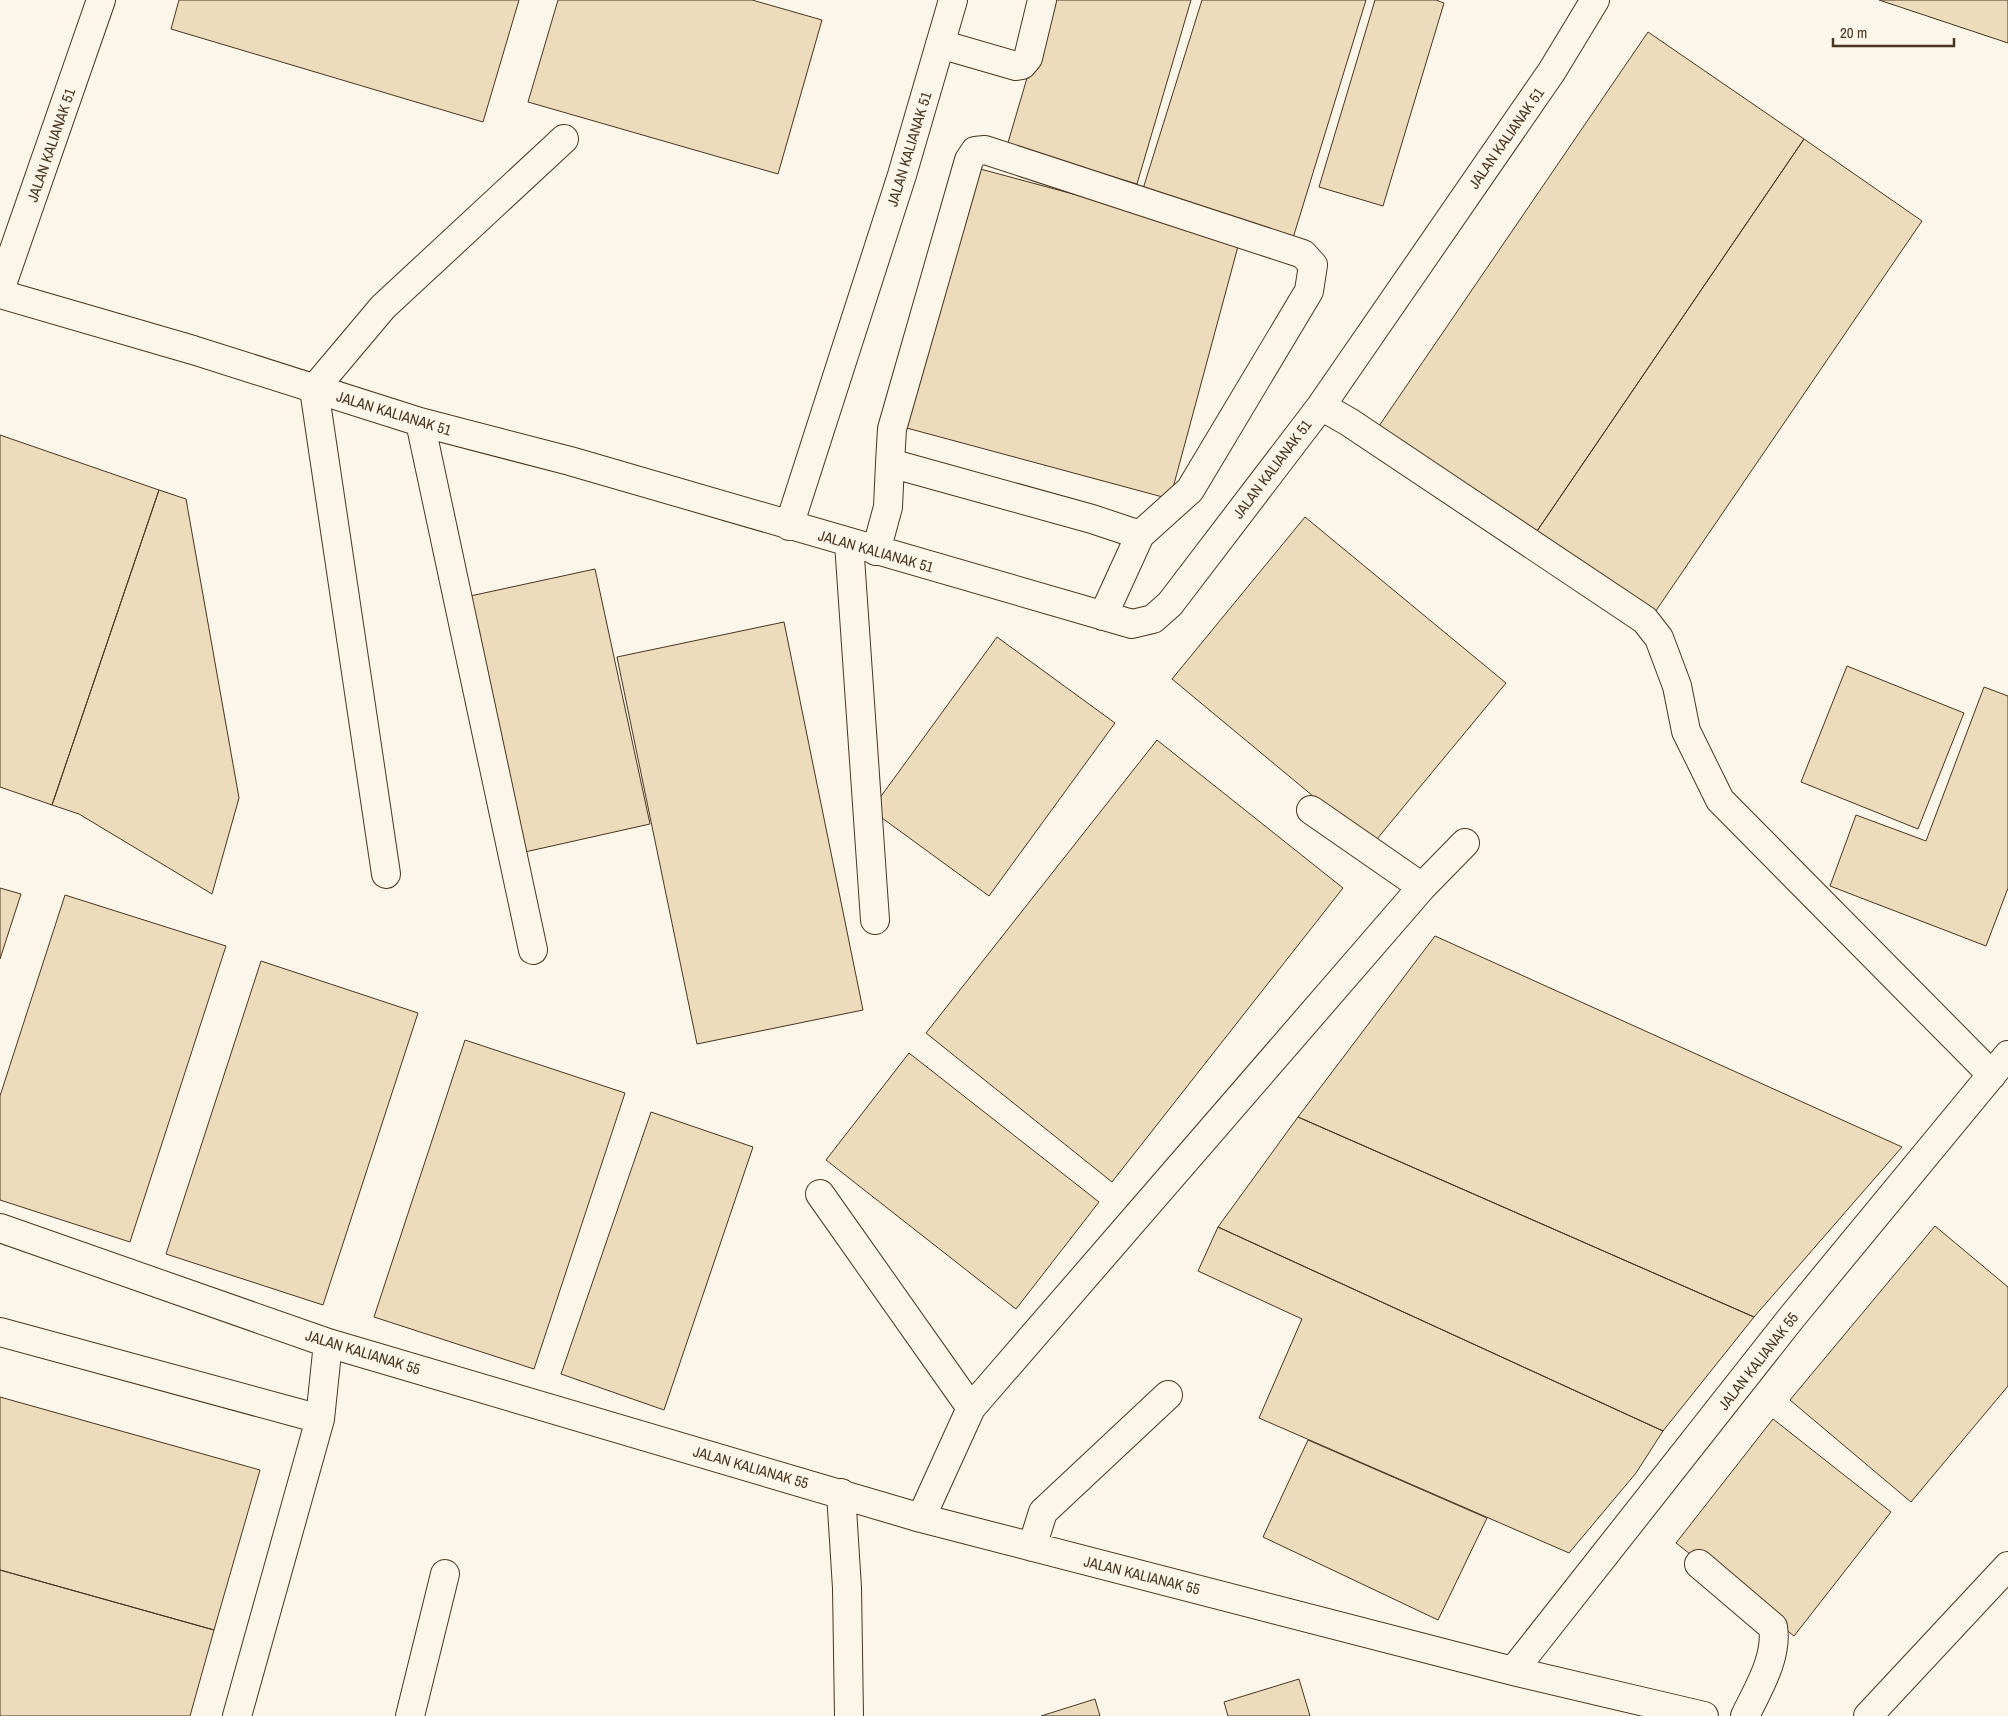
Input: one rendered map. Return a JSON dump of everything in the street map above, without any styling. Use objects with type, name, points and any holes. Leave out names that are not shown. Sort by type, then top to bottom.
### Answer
[{"type":"lane","name":"JALAN KALIANAK 51","points":[[0,290],[101,0]]},
{"type":"lane","name":"JALAN KALIANAK 51","points":[[790,526],[902,175],[952,0]]},
{"type":"lane","points":[[940,44],[1016,66],[1022,65],[1028,58],[1042,0]]},
{"type":"lane","name":"JALAN KALIANAK 51","points":[[0,294],[193,350],[420,422],[570,461],[1132,624],[1153,619],[1170,604],[1320,406],[1552,72],[1595,0]]},
{"type":"lane","points":[[386,874],[314,388],[383,308],[564,139]]},
{"type":"lane","points":[[876,551],[888,507],[892,430],[969,160],[975,151],[985,150],[1303,254],[1313,265],[1309,291],[1190,490],[1140,535],[1103,616]]},
{"type":"lane","points":[[1320,406],[1349,422],[1645,620],[1658,638],[1677,686],[1686,731],[1720,800],[2000,1065]]},
{"type":"lane","points":[[420,422],[533,950]]},
{"type":"lane","points":[[890,463],[1092,518],[1140,535]]},
{"type":"lane","points":[[848,543],[874,920]]},
{"type":"lane","points":[[1311,810],[1422,887]]},
{"type":"lane","points":[[920,1518],[971,1408],[1422,887],[1465,843]]},
{"type":"lane","name":"JALAN KALIANAK 55","points":[[1513,1671],[1792,1318],[2000,1065]]},
{"type":"lane","points":[[820,1194],[971,1408]]},
{"type":"lane","name":"JALAN KALIANAK 55","points":[[0,1228],[328,1343],[920,1518],[1513,1671],[1704,1716]]},
{"type":"lane","points":[[0,1332],[320,1419]]},
{"type":"lane","points":[[238,1716],[320,1419],[328,1343]]},
{"type":"lane","points":[[1032,1547],[1043,1512],[1168,1395]]},
{"type":"lane","points":[[840,1493],[847,1588],[849,1716]]},
{"type":"lane","points":[[1699,1564],[1772,1627],[1775,1642],[1772,1654],[1745,1716]]},
{"type":"lane","points":[[1868,1716],[2008,1566]]},
{"type":"lane","points":[[410,1716],[445,1574]]},
{"type":"building","points":[[179,0],[519,0],[483,122],[171,29]]},
{"type":"building","points":[[558,0],[752,0],[822,20],[778,174],[528,102]]},
{"type":"building","points":[[1050,0],[1191,0],[1137,184],[1007,146]]},
{"type":"building","points":[[1202,0],[1366,0],[1293,238],[1142,192]]},
{"type":"building","points":[[1375,0],[1436,0],[1444,3],[1383,206],[1319,187]]},
{"type":"building","points":[[1879,0],[2008,0],[2008,43]]},
{"type":"building","points":[[1648,32],[1804,139],[1535,534],[1379,426]]},
{"type":"building","points":[[1804,139],[1922,221],[1653,615],[1535,534]]},
{"type":"building","points":[[973,167],[1240,239],[1170,499],[903,427]]},
{"type":"building","points":[[0,435],[159,490],[52,805],[0,787]]},
{"type":"building","points":[[159,490],[186,499],[239,798],[212,894],[79,814],[52,805]]},
{"type":"building","points":[[1305,517],[1506,683],[1372,845],[1172,679]]},
{"type":"building","points":[[595,569],[650,824],[516,854],[461,598]]},
{"type":"building","points":[[784,622],[863,1010],[697,1044],[617,657]]},
{"type":"building","points":[[997,637],[1115,723],[989,896],[871,810]]},
{"type":"building","points":[[1847,666],[1964,713],[1918,829],[1801,782]]},
{"type":"building","points":[[1984,687],[2008,696],[2008,888],[1986,946],[1830,886],[1856,815],[1926,841]]},
{"type":"building","points":[[1157,740],[1343,888],[1112,1182],[926,1033]]},
{"type":"building","points":[[0,888],[21,894],[0,959]]},
{"type":"building","points":[[65,895],[226,946],[130,1242],[0,1200],[0,1096]]},
{"type":"building","points":[[1435,936],[1902,1147],[1754,1317],[1298,1117]]},
{"type":"building","points":[[261,961],[418,1013],[323,1305],[166,1254]]},
{"type":"building","points":[[465,1040],[625,1093],[534,1369],[374,1317]]},
{"type":"building","points":[[909,1053],[1099,1202],[1016,1309],[826,1160]]},
{"type":"building","points":[[651,1112],[753,1147],[664,1410],[561,1374]]},
{"type":"building","points":[[1298,1117],[1754,1317],[1663,1431],[1218,1227]]},
{"type":"building","points":[[1935,1226],[2008,1287],[2008,1386],[1911,1502],[1790,1400]]},
{"type":"building","points":[[1218,1227],[1663,1431],[1636,1473],[1569,1553],[1259,1418],[1302,1319],[1198,1271]]},
{"type":"building","points":[[0,1397],[260,1470],[214,1630],[0,1570]]},
{"type":"building","points":[[1773,1419],[1891,1512],[1794,1636],[1676,1543]]},
{"type":"building","points":[[1308,1440],[1487,1518],[1438,1620],[1263,1537]]},
{"type":"building","points":[[0,1570],[214,1630],[190,1716],[0,1716]]},
{"type":"building","points":[[1299,1679],[1310,1716],[1228,1716],[1224,1702]]},
{"type":"building","points":[[1095,1699],[1100,1716],[1041,1716]]}]
